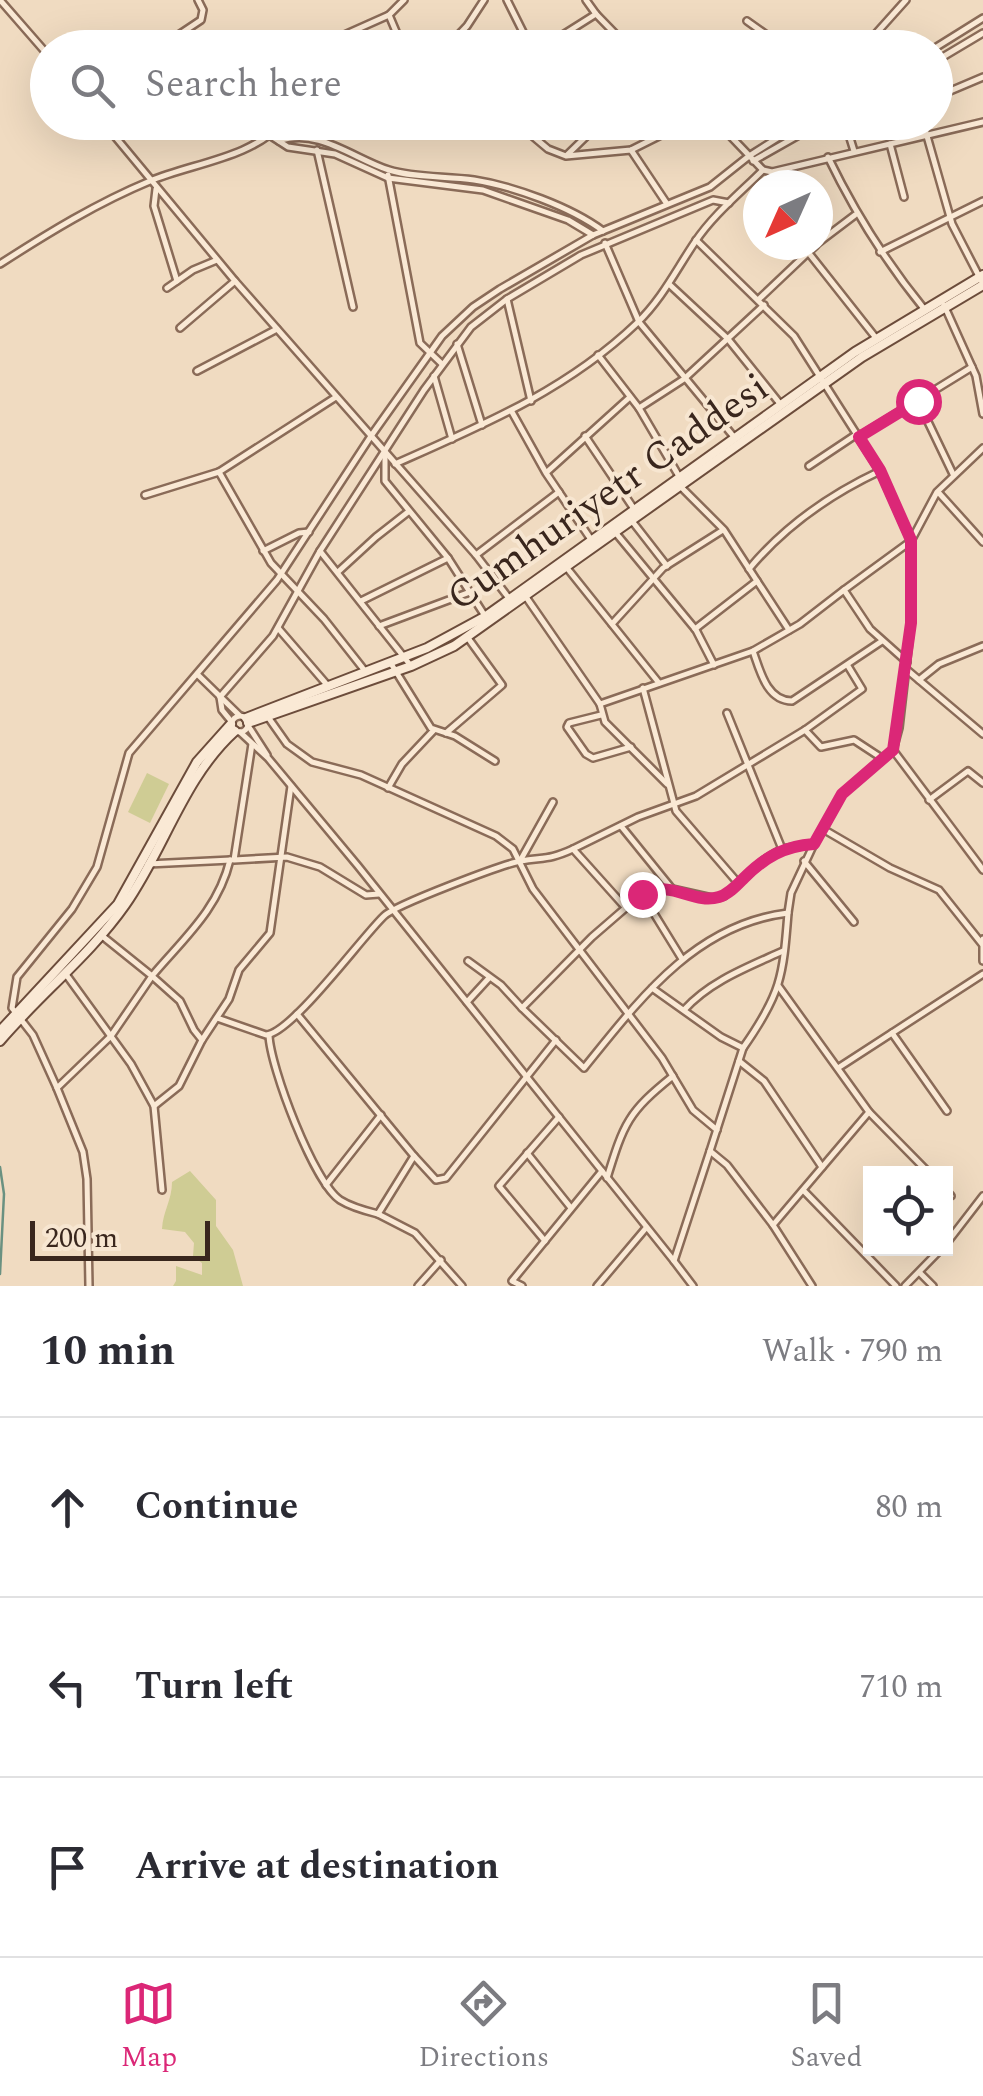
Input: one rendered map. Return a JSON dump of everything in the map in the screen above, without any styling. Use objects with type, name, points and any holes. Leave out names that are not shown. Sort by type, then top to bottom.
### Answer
[{"type":"main road","points":[[245,721],[396,671],[464,634],[566,566],[593,542],[615,532],[631,514],[824,380],[982,280]]},
{"type":"main road","name":"Cumhuriyetr Caddesi","points":[[680,482],[734,438],[824,380],[855,352],[928,315]]},
{"type":"main road","name":"Cumhuriyetr Caddesi","points":[[464,634],[508,598],[523,593],[631,514]]},
{"type":"main road","points":[[245,721],[268,717],[390,662],[408,662]]},
{"type":"main road","points":[[0,1031],[121,910],[199,770],[235,727]]},
{"type":"main road","points":[[0,1040],[27,1000],[62,969]]},
{"type":"street","points":[[0,0],[30,34]]},
{"type":"street","points":[[355,30],[388,15],[404,0]]},
{"type":"street","points":[[464,30],[484,0]]},
{"type":"street","points":[[507,0],[522,30]]},
{"type":"street","points":[[586,0],[612,30]]},
{"type":"street","points":[[879,30],[906,0]]},
{"type":"street","points":[[187,30],[202,20],[204,10],[200,1]]},
{"type":"street","points":[[571,30],[596,14]]},
{"type":"street","points":[[388,15],[395,30]]},
{"type":"street","points":[[953,37],[983,18]]},
{"type":"street","points":[[747,22],[759,30]]},
{"type":"street","points":[[953,50],[983,33]]},
{"type":"street","points":[[953,90],[983,77]]},
{"type":"street","points":[[953,130],[983,122]]},
{"type":"street","points":[[117,140],[476,555],[508,598]]},
{"type":"street","points":[[0,264],[87,210],[150,181],[265,140]]},
{"type":"street","points":[[295,140],[331,144],[388,170],[493,184],[567,210],[603,231]]},
{"type":"street","points":[[537,140],[566,156],[632,150],[651,140]]},
{"type":"street","points":[[566,156],[582,140]]},
{"type":"street","points":[[735,140],[762,170]]},
{"type":"street","points":[[89,1286],[85,1166],[58,1088],[12,1004],[14,988],[32,956],[72,909],[97,867],[129,753],[281,574],[428,353],[453,325],[485,299],[593,235],[717,184],[778,140]]},
{"type":"street","points":[[751,159],[787,140]]},
{"type":"street","points":[[850,140],[854,152]]},
{"type":"street","points":[[779,170],[909,140]]},
{"type":"street","points":[[929,140],[949,218],[982,280]]},
{"type":"street","points":[[279,141],[288,147],[344,157],[388,178],[483,190],[568,220],[593,235]]},
{"type":"street","points":[[890,144],[904,196]]},
{"type":"street","points":[[317,150],[353,307]]},
{"type":"street","points":[[632,150],[667,204]]},
{"type":"street","points":[[828,157],[880,252],[928,315]]},
{"type":"street","points":[[388,170],[420,343],[442,364]]},
{"type":"street","points":[[156,189],[154,206],[177,281]]},
{"type":"street","points":[[395,464],[512,412],[570,378],[639,322],[670,285],[696,240],[743,189]]},
{"type":"street","points":[[268,758],[235,727],[222,710],[220,698],[278,628],[320,551],[457,344],[480,319],[507,299],[605,243],[712,200],[729,203]]},
{"type":"street","points":[[880,252],[983,200]]},
{"type":"street","points":[[833,232],[856,214]]},
{"type":"street","points":[[674,1261],[744,1048],[779,987],[791,893],[804,861],[842,794],[893,750],[911,623],[911,540],[880,470],[794,336],[696,240]]},
{"type":"street","points":[[605,243],[639,322],[734,438]]},
{"type":"street","points":[[167,288],[217,260]]},
{"type":"street","points":[[639,408],[684,379],[728,339],[801,260]]},
{"type":"street","points":[[814,260],[878,340]]},
{"type":"street","points":[[180,328],[235,281]]},
{"type":"street","points":[[670,285],[728,339],[781,406]]},
{"type":"street","points":[[507,299],[531,401]]},
{"type":"street","points":[[944,305],[981,387],[983,414]]},
{"type":"street","points":[[197,371],[277,329]]},
{"type":"street","points":[[457,344],[482,426]]},
{"type":"street","points":[[598,355],[639,408],[680,482],[724,530],[789,630]]},
{"type":"street","points":[[808,466],[972,367]]},
{"type":"street","points":[[434,376],[452,438]]},
{"type":"street","points":[[145,495],[219,472],[336,397]]},
{"type":"street","points":[[546,473],[630,398]]},
{"type":"street","points":[[918,401],[953,474]]},
{"type":"street","points":[[512,412],[546,473],[593,542]]},
{"type":"street","points":[[586,436],[631,514],[667,566]]},
{"type":"street","points":[[600,704],[753,652],[789,630],[911,540],[937,492],[983,448]]},
{"type":"street","points":[[385,452],[384,481],[448,558],[486,616]]},
{"type":"street","points":[[750,569],[766,549],[813,512],[845,488],[880,470]]},
{"type":"street","points":[[219,472],[262,551],[364,672]]},
{"type":"street","points":[[476,555],[559,492]]},
{"type":"street","points":[[937,492],[983,542]]},
{"type":"street","points":[[339,571],[408,512]]},
{"type":"street","points":[[612,624],[667,566],[724,530]]},
{"type":"street","points":[[262,551],[309,532]]},
{"type":"street","points":[[615,532],[695,629],[714,665]]},
{"type":"street","points":[[320,551],[408,662]]},
{"type":"street","points":[[361,601],[448,558]]},
{"type":"street","points":[[566,566],[659,683]]},
{"type":"street","points":[[695,629],[757,581]]},
{"type":"street","points":[[844,590],[870,629],[919,680],[983,734]]},
{"type":"street","points":[[379,626],[470,592]]},
{"type":"street","points":[[523,593],[600,704],[601,715],[658,779],[669,784]]},
{"type":"street","points":[[278,628],[330,690]]},
{"type":"street","points":[[446,733],[502,685],[464,634]]},
{"type":"street","points":[[753,652],[764,684],[786,702],[882,641]]},
{"type":"street","points":[[919,680],[939,664],[983,646]]},
{"type":"street","points":[[390,662],[424,721],[495,761]]},
{"type":"street","points":[[269,1035],[297,1014],[392,908],[520,861],[549,860],[696,796],[805,730],[862,690],[848,666]]},
{"type":"street","points":[[197,674],[245,721],[268,758],[693,1286]]},
{"type":"street","points":[[643,688],[674,806],[680,818],[738,883]]},
{"type":"street","points":[[727,712],[782,848]]},
{"type":"street","points":[[601,715],[568,725],[568,732],[586,754],[593,758],[631,747]]},
{"type":"street","points":[[268,717],[287,744],[304,757],[321,766],[361,775],[496,836],[514,850],[533,889],[673,1076],[694,1110],[717,1130]]},
{"type":"street","points":[[235,727],[245,721]]},
{"type":"street","points":[[235,727],[245,721]]},
{"type":"street","points":[[388,788],[402,764],[434,730]]},
{"type":"street","points":[[805,730],[821,746],[854,740],[883,760]]},
{"type":"street","points":[[58,1088],[111,1036],[152,976],[208,914],[232,860],[252,744]]},
{"type":"street","points":[[893,750],[983,870]]},
{"type":"street","points":[[929,800],[968,771],[983,783]]},
{"type":"street","points":[[154,1106],[179,1086],[218,1018],[239,970],[270,933],[291,786]]},
{"type":"street","points":[[520,861],[554,802]]},
{"type":"street","points":[[622,826],[672,888]]},
{"type":"street","points":[[823,829],[890,868],[938,890],[982,941],[983,961]]},
{"type":"street","points":[[522,1008],[642,894],[672,888],[712,898],[724,896],[782,848],[814,844]]},
{"type":"street","points":[[573,849],[625,908]]},
{"type":"street","points":[[147,863],[280,856],[320,867],[366,895],[380,893]]},
{"type":"street","points":[[804,861],[854,922]]},
{"type":"street","points":[[642,894],[682,959]]},
{"type":"street","points":[[468,960],[584,1068],[627,1014],[682,959],[708,940],[743,924],[788,913]]},
{"type":"street","points":[[98,932],[180,1001],[202,1040]]},
{"type":"street","points":[[684,1010],[726,977],[785,950]]},
{"type":"street","points":[[62,969],[131,1064],[154,1106],[162,1190]]},
{"type":"street","points":[[838,1068],[983,974]]},
{"type":"street","points":[[467,1002],[490,977]]},
{"type":"street","points":[[779,987],[870,1112],[922,1166]]},
{"type":"street","points":[[14,988],[27,1000]]},
{"type":"street","points":[[652,988],[721,1037],[744,1048]]},
{"type":"street","points":[[297,1014],[433,1178],[444,1180],[556,1040]]},
{"type":"street","points":[[218,1018],[269,1035]]},
{"type":"street","points":[[892,1034],[947,1111]]},
{"type":"street","points":[[269,1035],[310,1159],[326,1184],[341,1201],[416,1233],[462,1286]]},
{"type":"street","points":[[740,1061],[764,1080],[822,1167]]},
{"type":"street","points":[[522,1286],[512,1281],[604,1174],[633,1110],[673,1076]]},
{"type":"street","points":[[772,1226],[870,1112]]},
{"type":"street","points":[[326,1184],[381,1115]]},
{"type":"street","points":[[544,1241],[499,1186],[559,1116]]},
{"type":"street","points":[[710,1151],[727,1165],[812,1286]]},
{"type":"street","points":[[527,1153],[572,1208]]},
{"type":"street","points":[[378,1214],[414,1156]]},
{"type":"street","points":[[803,1190],[896,1286]]},
{"type":"street","points":[[953,1236],[980,1207],[983,1196]]},
{"type":"street","points":[[597,1286],[646,1228]]},
{"type":"street","points":[[905,1286],[935,1256]]},
{"type":"street","points":[[418,1286],[441,1260]]},
{"type":"street","points":[[920,1273],[933,1286]]},
{"type":"shaded area","points":[[147,773],[169,784],[150,823],[128,812]]},
{"type":"shaded area","points":[[190,1171],[216,1200],[216,1226],[233,1250],[243,1286],[173,1286],[176,1266],[202,1275],[202,1263],[193,1256],[194,1243],[185,1232],[162,1229],[172,1182]]},
{"type":"waterway","points":[[0,1167],[4,1194],[0,1274]]},
{"type":"route","points":[[642,894],[672,888],[712,898],[724,896],[782,848],[814,844],[842,794],[893,750],[911,623],[911,540],[880,470],[859,437],[918,401]]}]
